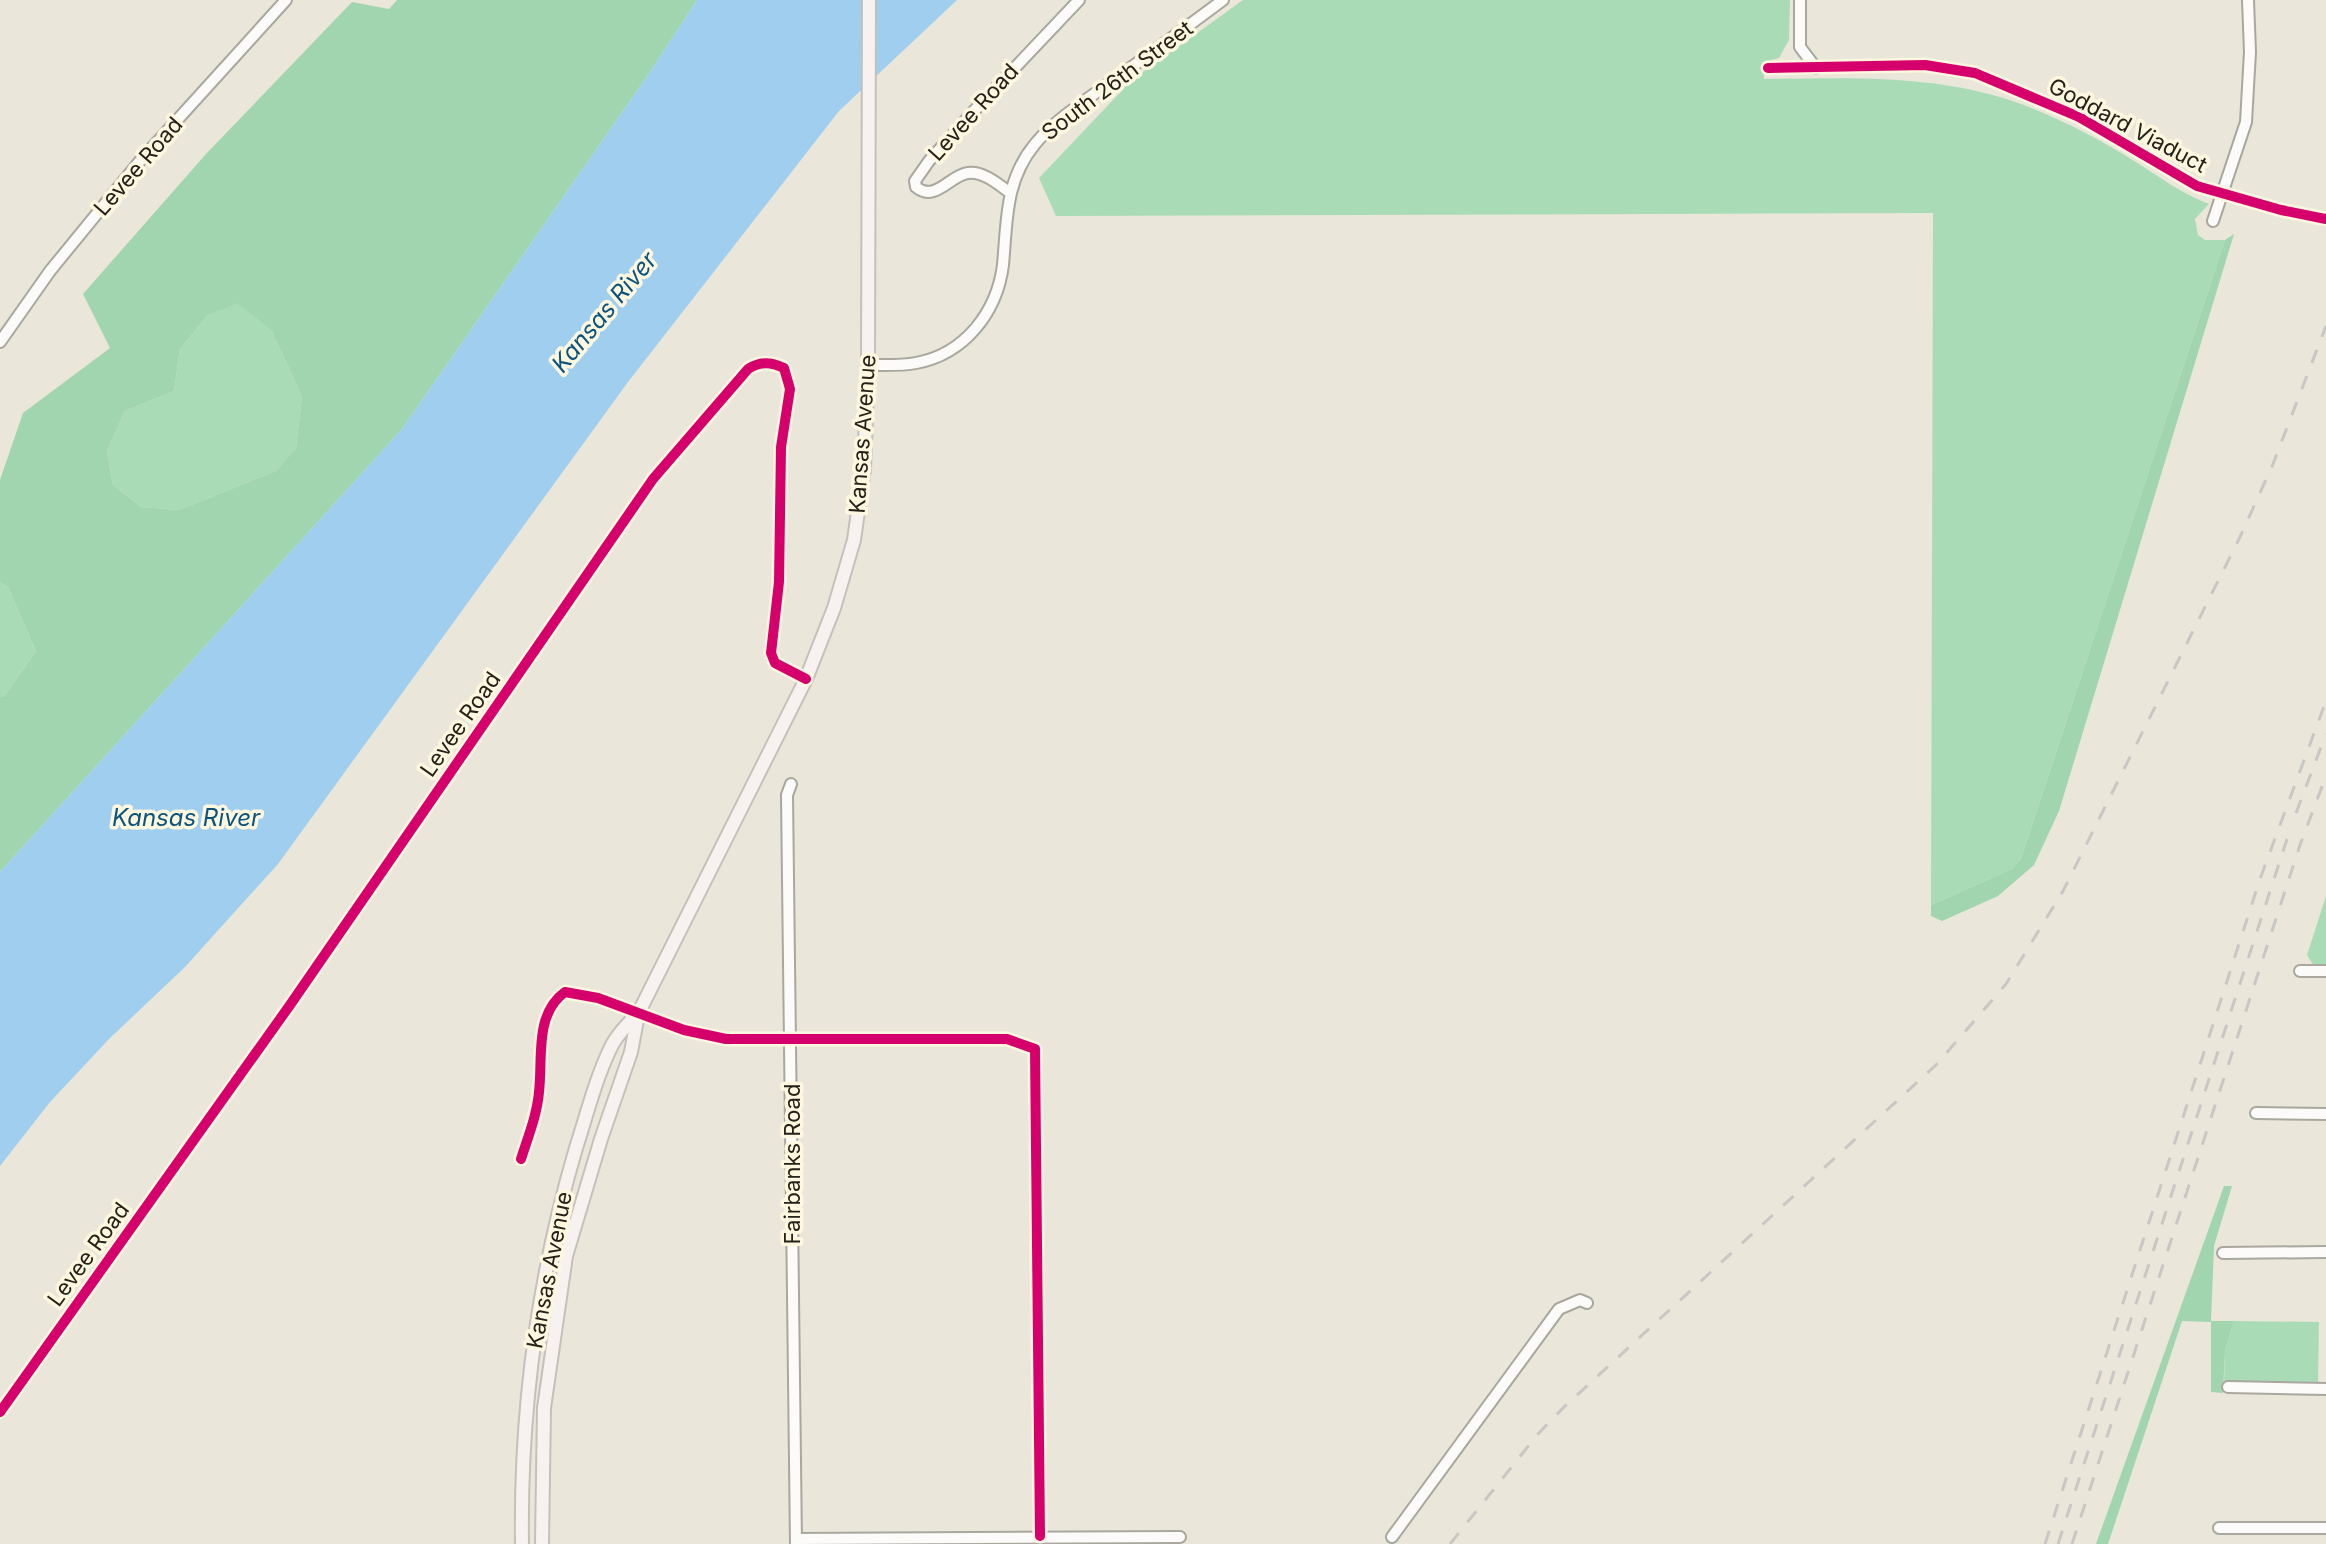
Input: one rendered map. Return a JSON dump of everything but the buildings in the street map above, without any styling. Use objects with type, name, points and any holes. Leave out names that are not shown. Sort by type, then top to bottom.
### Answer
[{"type":"main road","name":"Kansas Avenue","points":[[522,1544],[524,1434],[543,1285],[561,1198],[589,1106],[613,1043],[639,1012],[806,679],[834,608],[854,540],[864,469],[868,365],[869,0]]},
{"type":"main road","name":"Kansas Avenue","points":[[542,1544],[544,1408],[566,1256],[631,1052],[639,1012]]},
{"type":"street","name":"Levee Road","points":[[0,342],[50,271],[140,161],[286,0]]},
{"type":"street","name":"Levee Road","points":[[1009,192],[979,173],[960,175],[936,191],[928,192],[916,187],[915,181],[973,112],[1079,0]]},
{"type":"street","name":"South 26th Street","points":[[868,365],[917,363],[939,356],[975,330],[995,298],[1000,281],[1009,192],[1027,154],[1056,123],[1223,0]]},
{"type":"street","points":[[1800,0],[1800,47],[1816,68]]},
{"type":"street","points":[[2213,221],[2246,122],[2250,52],[2248,0]]},
{"type":"street","name":"Goddard Viaduct","points":[[1768,68],[1925,65],[1975,73],[2079,117],[2197,186],[2281,210],[2326,219]]},
{"type":"street","name":"Levee Road","points":[[0,1412],[290,1005],[653,479],[748,369],[757,364],[767,363],[784,368],[790,389],[781,447],[779,582],[771,653],[775,663],[806,679]]},
{"type":"street","name":"Fairbanks Road","points":[[791,784],[787,795],[796,1542]]},
{"type":"street","points":[[2300,971],[2326,971]]},
{"type":"street","points":[[521,1159],[535,1118],[547,1013],[554,999],[565,992],[639,1012],[705,1036],[726,1039],[1007,1039],[1035,1049],[1040,1536]]},
{"type":"street","points":[[2256,1113],[2326,1114]]},
{"type":"street","points":[[2223,1253],[2326,1252]]},
{"type":"street","points":[[1392,1537],[1559,1309],[1580,1300],[1587,1303]]},
{"type":"street","points":[[2228,1387],[2326,1389]]},
{"type":"street","points":[[2219,1528],[2326,1528]]},
{"type":"street","points":[[796,1542],[1040,1536],[1180,1537]]},
{"type":"green space","points":[[397,0],[697,0],[402,429],[0,872],[0,697],[4,697],[36,651],[8,587],[0,582],[0,480],[23,413],[110,348],[83,294],[206,154],[352,2],[389,9]],"holes":[[[237,303],[271,330],[302,396],[296,448],[276,471],[179,510],[141,507],[113,485],[107,451],[125,411],[174,391],[180,349],[207,316]]]},
{"type":"green space","points":[[1243,0],[1790,0],[1789,40],[1779,58],[1763,62],[1764,79],[1909,81],[1981,92],[2016,102],[2071,126],[2209,204],[2195,219],[2198,235],[2205,240],[2225,240],[2021,859],[2012,869],[1931,905],[1933,213],[1056,216],[1039,178],[1132,80]]},
{"type":"green space","points":[[2234,234],[2059,811],[2034,865],[1998,896],[1942,921],[1931,916],[1931,905],[2012,869],[2021,859],[2225,240]]},
{"type":"green space","points":[[237,302],[271,330],[302,396],[296,448],[276,471],[179,510],[141,507],[113,485],[107,451],[125,411],[174,391],[180,349],[207,316]]},
{"type":"green space","points":[[0,582],[8,587],[36,651],[4,697],[0,697]]},
{"type":"green space","points":[[2326,896],[2326,969],[2316,969],[2307,955]]},
{"type":"green space","points":[[2224,1186],[2232,1186],[2214,1246],[2211,1321],[2234,1321],[2225,1350],[2223,1393],[2211,1392],[2211,1322],[2182,1321],[2108,1544],[2096,1544]]},
{"type":"green space","points":[[2234,1321],[2319,1322],[2318,1384],[2224,1384],[2225,1350]]},
{"type":"water","name":"Kansas River","points":[[697,0],[957,0],[839,111],[628,382],[278,864],[185,967],[110,1038],[50,1102],[0,1166],[0,872],[402,429]]},
{"type":"railway","points":[[1450,1544],[1538,1434],[1564,1407],[1937,1064],[2006,984],[2063,891],[2241,535],[2273,464],[2326,326]]},
{"type":"railway","points":[[2045,1544],[2260,879],[2326,701]]},
{"type":"railway","points":[[2296,813],[2326,734]]},
{"type":"railway","points":[[2072,1544],[2300,845],[2326,776]]},
{"type":"railway","points":[[2058,1544],[2287,839]]},
{"type":"cycle path","points":[[1768,68],[1925,65],[1975,73],[2079,117],[2197,186],[2281,210],[2326,219]]},
{"type":"cycle path","points":[[0,1412],[290,1005],[653,479],[748,369],[762,364],[784,368],[790,389],[781,447],[779,582],[771,653],[775,663],[806,679]]},
{"type":"cycle path","points":[[521,1159],[538,1101],[544,1025],[548,1012],[565,992],[598,998],[684,1030],[726,1039],[1007,1039],[1035,1049],[1040,1536]]}]
